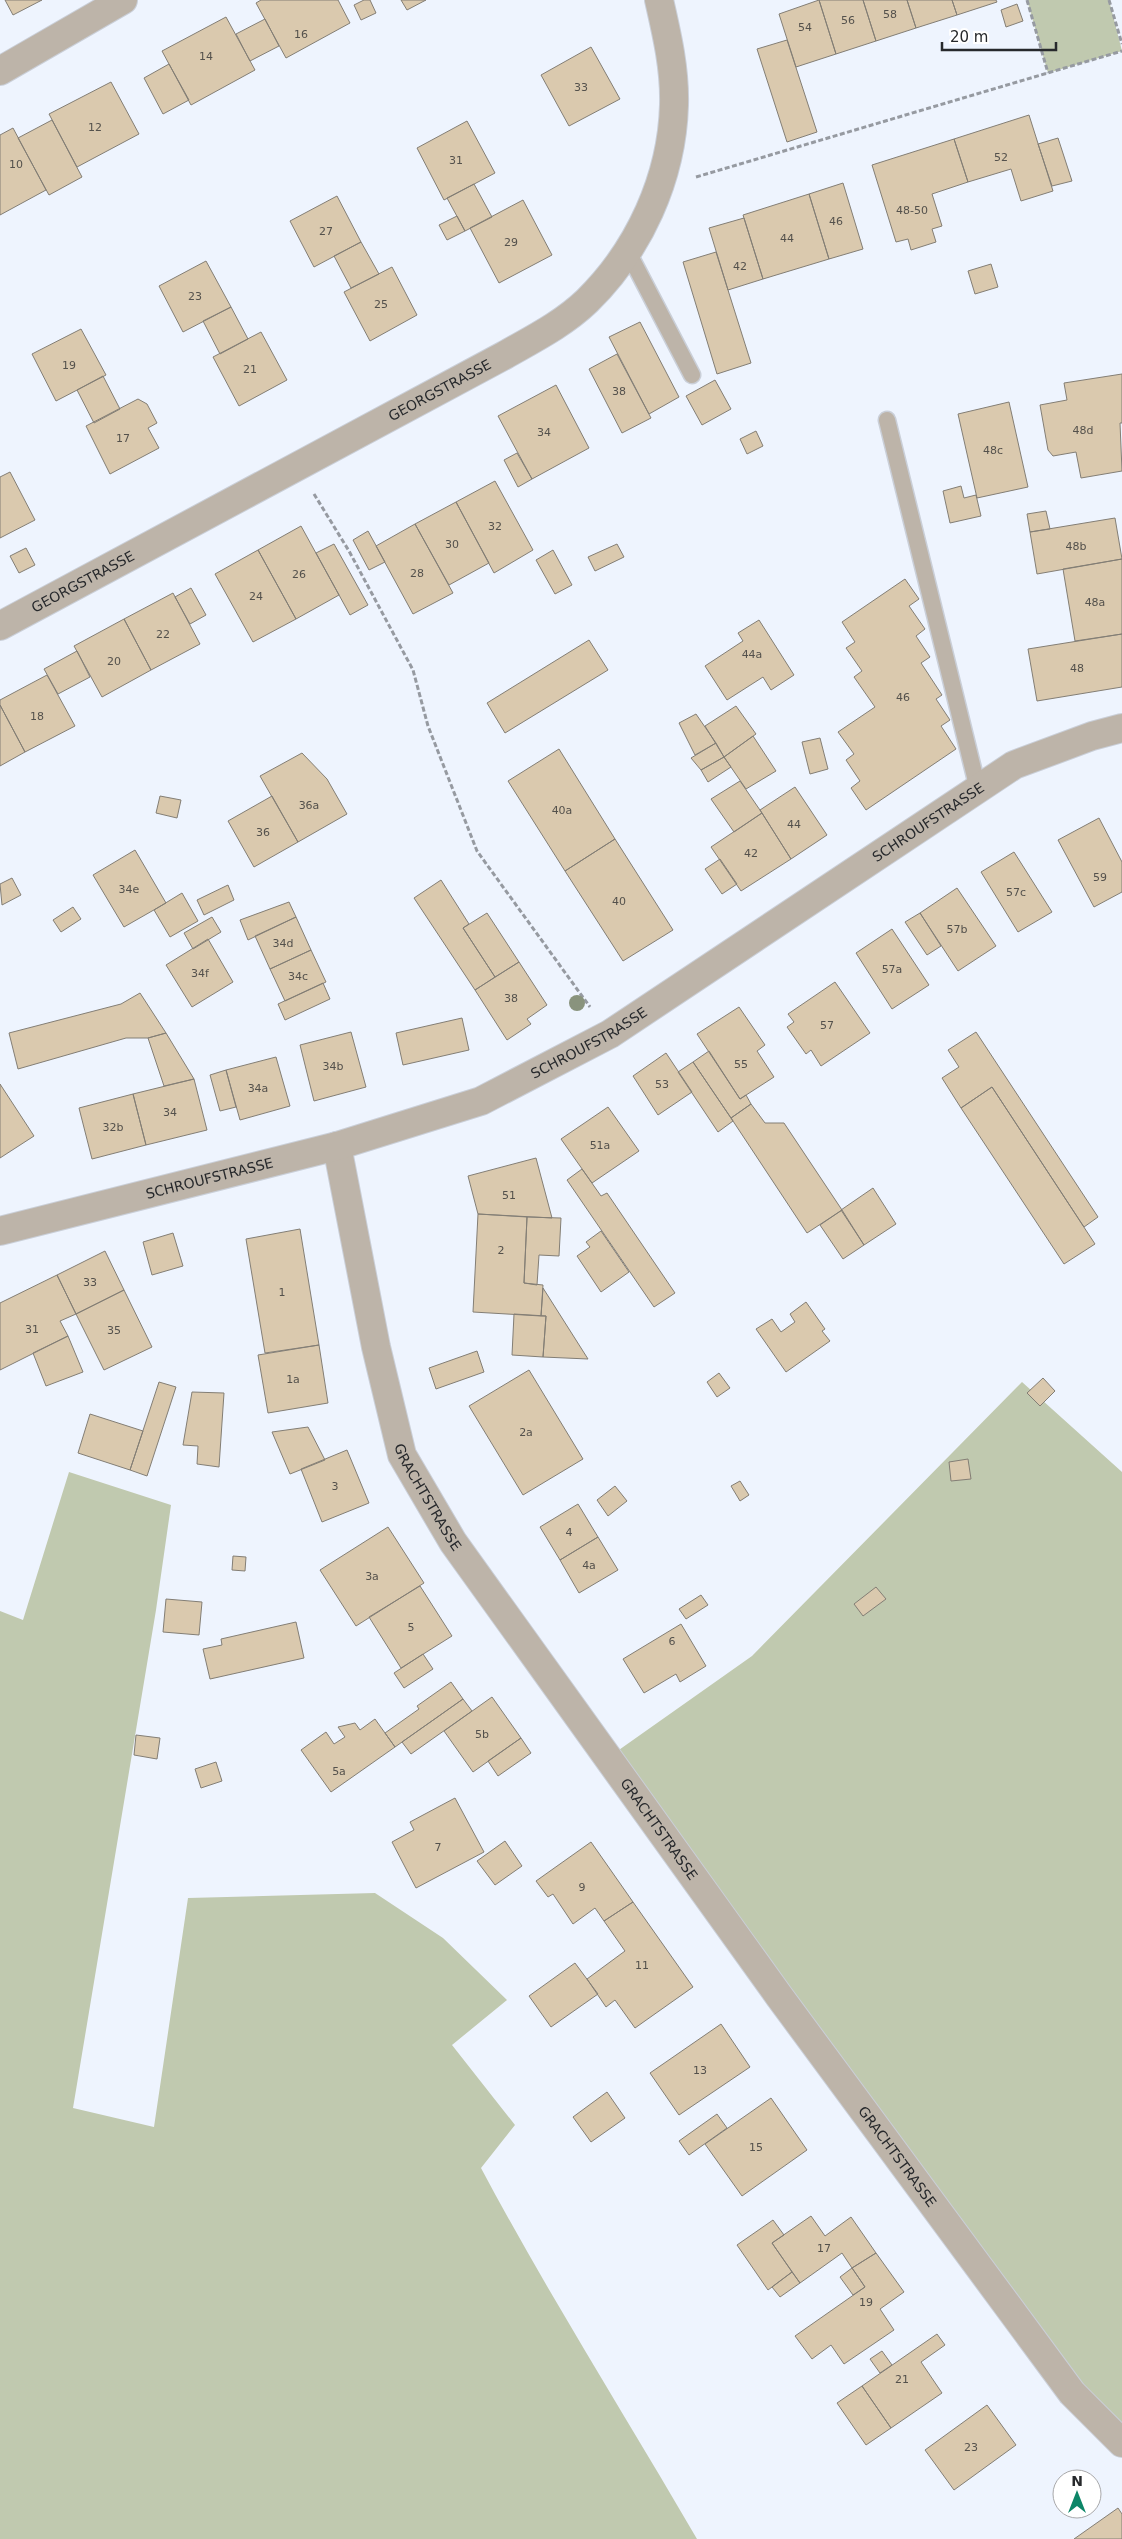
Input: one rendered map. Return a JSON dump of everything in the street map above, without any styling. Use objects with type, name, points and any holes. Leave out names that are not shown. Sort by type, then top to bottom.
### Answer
[{"type":"street","points":[[0,72],[123,0]]},
{"type":"street","name":"GEORGSTRASSE","points":[[0,626],[298,468],[553,327],[587,301],[627,250],[640,230],[660,188],[670,150],[674,104],[671,57],[659,0]]},
{"type":"street","name":"SCHROUFSTRASSE","points":[[0,1231],[337,1146],[481,1101],[610,1034],[1014,765],[1092,736],[1122,728]]},
{"type":"street","name":"GRACHTSTRASSE","points":[[337,1146],[376,1347],[402,1456],[453,1542],[779,1996],[1060,2377],[1122,2444]]},
{"type":"lane","points":[[627,250],[692,375]]},
{"type":"lane","points":[[887,420],[978,789]]},
{"type":"path","points":[[1026,0],[1048,73]]},
{"type":"path","points":[[1109,0],[1122,44]]},
{"type":"path","points":[[660,188],[1122,51]]},
{"type":"path","points":[[298,468],[350,551],[413,670],[428,726],[477,851],[610,1034]]},
{"type":"green space","points":[[1027,0],[1109,0],[1122,51],[1048,73]]},
{"type":"green space","points":[[1022,1382],[1122,1472],[1122,2431],[1077,2388],[616,1752],[752,1656]]},
{"type":"green space","points":[[69,1472],[171,1505],[156,1610],[73,2108],[154,2127],[188,1898],[375,1893],[443,1938],[507,2000],[452,2045],[515,2125],[481,2168],[560,2308],[697,2539],[0,2539],[0,1611],[23,1620]]},
{"type":"building","points":[[5,0],[42,0],[13,15]]},
{"type":"building","points":[[261,0],[338,0],[350,23],[286,58],[256,3]]},
{"type":"building","points":[[364,0],[370,0],[376,13],[361,20],[354,5]]},
{"type":"building","points":[[401,0],[426,0],[407,10]]},
{"type":"building","points":[[819,0],[863,0],[876,41],[836,54]]},
{"type":"building","points":[[819,0],[836,54],[796,67],[779,14]]},
{"type":"building","points":[[863,0],[907,0],[916,28],[876,41]]},
{"type":"building","points":[[907,0],[952,0],[957,15],[916,28]]},
{"type":"building","points":[[952,0],[996,0],[997,2],[957,15]]},
{"type":"building","points":[[1017,4],[1023,21],[1006,27],[1001,10]]},
{"type":"building","points":[[226,17],[255,70],[191,105],[162,51]]},
{"type":"building","points":[[265,19],[279,46],[250,61],[236,34]]},
{"type":"building","points":[[787,40],[817,132],[787,142],[757,49]]},
{"type":"building","points":[[591,47],[620,99],[569,126],[541,75]]},
{"type":"building","points":[[169,64],[189,100],[163,114],[144,78]]},
{"type":"building","points":[[111,82],[139,134],[77,167],[49,114]]},
{"type":"building","points":[[1029,115],[1053,191],[1021,201],[1011,169],[968,182],[954,139]]},
{"type":"building","points":[[52,120],[82,177],[49,195],[18,138]]},
{"type":"building","points":[[467,121],[495,173],[444,200],[417,148]]},
{"type":"building","points":[[13,128],[46,190],[0,215],[0,135]]},
{"type":"building","points":[[1058,138],[1072,181],[1052,186],[1038,144]]},
{"type":"building","points":[[954,139],[968,182],[932,194],[942,226],[932,229],[936,242],[911,250],[908,239],[896,242],[872,165]]},
{"type":"building","points":[[843,183],[863,249],[829,259],[809,194]]},
{"type":"building","points":[[474,184],[492,217],[465,231],[447,198]]},
{"type":"building","points":[[809,194],[829,259],[763,279],[743,215]]},
{"type":"building","points":[[337,196],[361,242],[314,267],[290,221]]},
{"type":"building","points":[[523,200],[552,255],[499,283],[470,228]]},
{"type":"building","points":[[457,216],[465,231],[447,240],[439,225]]},
{"type":"building","points":[[744,218],[763,279],[728,290],[709,228]]},
{"type":"building","points":[[361,242],[379,274],[351,288],[334,256]]},
{"type":"building","points":[[716,252],[751,363],[717,374],[683,262]]},
{"type":"building","points":[[206,261],[231,307],[183,332],[159,286]]},
{"type":"building","points":[[991,264],[998,287],[975,294],[968,271]]},
{"type":"building","points":[[392,267],[417,315],[370,341],[344,292]]},
{"type":"building","points":[[231,307],[248,339],[220,354],[203,321]]},
{"type":"building","points":[[640,322],[679,397],[649,414],[609,337]]},
{"type":"building","points":[[81,329],[106,375],[56,401],[32,354]]},
{"type":"building","points":[[261,332],[287,380],[239,406],[213,357]]},
{"type":"building","points":[[617,354],[651,418],[622,433],[589,369]]},
{"type":"building","points":[[1122,374],[1122,423],[1120,423],[1122,471],[1081,478],[1076,452],[1053,456],[1048,450],[1040,405],[1067,400],[1064,383]]},
{"type":"building","points":[[103,376],[120,409],[94,423],[77,390]]},
{"type":"building","points":[[715,380],[731,409],[702,425],[686,396]]},
{"type":"building","points":[[556,385],[589,448],[532,479],[498,416]]},
{"type":"building","points":[[138,399],[147,404],[157,423],[148,428],[159,448],[110,474],[86,426]]},
{"type":"building","points":[[1009,402],[1028,487],[977,498],[958,414]]},
{"type":"building","points":[[756,431],[763,446],[747,454],[740,439]]},
{"type":"building","points":[[517,453],[532,479],[518,487],[504,460]]},
{"type":"building","points":[[10,472],[35,520],[0,538],[0,477]]},
{"type":"building","points":[[495,481],[533,550],[494,573],[456,502]]},
{"type":"building","points":[[961,486],[964,498],[976,495],[981,516],[950,523],[943,491]]},
{"type":"building","points":[[456,502],[489,563],[449,585],[415,524]]},
{"type":"building","points":[[1046,511],[1050,529],[1030,532],[1027,514]]},
{"type":"building","points":[[1115,518],[1122,559],[1037,574],[1030,532]]},
{"type":"building","points":[[415,524],[453,593],[413,614],[376,546]]},
{"type":"building","points":[[301,526],[339,595],[296,619],[258,550]]},
{"type":"building","points":[[368,531],[385,562],[369,570],[353,540]]},
{"type":"building","points":[[334,544],[368,605],[350,615],[316,553]]},
{"type":"building","points":[[617,544],[624,557],[595,571],[588,557]]},
{"type":"building","points":[[26,548],[35,565],[19,573],[10,556]]},
{"type":"building","points":[[258,550],[296,619],[253,642],[215,574]]},
{"type":"building","points":[[553,550],[572,585],[555,594],[536,560]]},
{"type":"building","points":[[1122,559],[1122,634],[1075,641],[1063,569]]},
{"type":"building","points":[[905,579],[919,599],[909,606],[925,629],[916,636],[930,657],[921,663],[942,695],[936,699],[950,720],[941,726],[956,749],[866,810],[851,788],[860,781],[846,760],[854,754],[838,732],[875,707],[854,677],[862,671],[846,648],[855,642],[842,622]]},
{"type":"building","points":[[191,588],[206,615],[190,624],[175,597]]},
{"type":"building","points":[[173,593],[200,644],[151,670],[124,619]]},
{"type":"building","points":[[124,619],[151,670],[102,697],[74,646]]},
{"type":"building","points":[[759,620],[794,675],[771,690],[763,677],[727,700],[705,666],[743,641],[738,633]]},
{"type":"building","points":[[1122,634],[1122,687],[1037,701],[1028,649]]},
{"type":"building","points":[[589,640],[608,670],[505,733],[487,703]]},
{"type":"building","points":[[77,651],[90,677],[58,694],[44,669]]},
{"type":"building","points":[[47,675],[75,726],[25,752],[0,705],[0,700]]},
{"type":"building","points":[[0,705],[25,752],[0,766]]},
{"type":"building","points":[[736,706],[756,734],[724,757],[705,726]]},
{"type":"building","points":[[696,714],[716,743],[695,755],[679,723]]},
{"type":"building","points":[[753,736],[776,771],[746,789],[724,757]]},
{"type":"building","points":[[820,738],[828,769],[810,774],[802,742]]},
{"type":"building","points":[[716,743],[724,757],[701,770],[691,758]]},
{"type":"building","points":[[559,749],[615,839],[565,871],[508,781]]},
{"type":"building","points":[[302,753],[327,779],[347,814],[298,842],[260,776]]},
{"type":"building","points":[[724,757],[731,767],[708,782],[701,770]]},
{"type":"building","points":[[740,781],[762,813],[734,832],[711,799]]},
{"type":"building","points":[[795,787],[827,835],[791,859],[760,810]]},
{"type":"building","points":[[160,796],[181,800],[177,818],[156,813]]},
{"type":"building","points":[[272,796],[298,842],[254,867],[228,821]]},
{"type":"building","points":[[762,813],[791,859],[741,891],[711,847]]},
{"type":"building","points":[[1099,818],[1122,862],[1122,892],[1094,907],[1058,840]]},
{"type":"building","points":[[615,839],[673,930],[623,961],[565,871]]},
{"type":"building","points":[[135,850],[166,903],[124,927],[93,875]]},
{"type":"building","points":[[1014,852],[1052,912],[1018,932],[981,872]]},
{"type":"building","points":[[720,859],[737,884],[722,894],[705,869]]},
{"type":"building","points":[[12,878],[21,895],[2,905],[0,884]]},
{"type":"building","points":[[441,880],[469,924],[463,928],[495,977],[475,990],[414,898]]},
{"type":"building","points":[[228,885],[234,900],[204,915],[197,900]]},
{"type":"building","points":[[957,888],[996,946],[958,971],[920,913]]},
{"type":"building","points":[[182,893],[198,921],[170,937],[154,910]]},
{"type":"building","points":[[289,902],[296,917],[248,940],[240,920]]},
{"type":"building","points":[[73,907],[81,919],[61,932],[53,920]]},
{"type":"building","points":[[487,913],[519,962],[495,977],[463,928]]},
{"type":"building","points":[[920,913],[941,946],[927,955],[905,922]]},
{"type":"building","points":[[212,917],[221,932],[193,949],[184,933]]},
{"type":"building","points":[[296,917],[311,950],[270,969],[255,936]]},
{"type":"building","points":[[892,929],[929,985],[892,1009],[856,953]]},
{"type":"building","points":[[208,939],[233,982],[192,1007],[166,965]]},
{"type":"building","points":[[311,950],[326,982],[285,1001],[270,969]]},
{"type":"building","points":[[519,962],[547,1005],[527,1019],[531,1024],[507,1040],[475,990]]},
{"type":"building","points":[[835,982],[870,1033],[821,1066],[811,1050],[806,1054],[787,1027],[794,1022],[788,1014]]},
{"type":"building","points":[[323,983],[330,999],[285,1020],[278,1004]]},
{"type":"building","points":[[140,993],[166,1033],[148,1038],[126,1038],[18,1069],[9,1033],[121,1004]]},
{"type":"building","points":[[739,1007],[765,1045],[757,1051],[774,1077],[740,1099],[697,1034]]},
{"type":"building","points":[[462,1018],[469,1050],[403,1065],[396,1033]]},
{"type":"building","points":[[351,1032],[366,1087],[314,1101],[300,1045]]},
{"type":"building","points":[[976,1032],[1098,1217],[1084,1227],[992,1087],[961,1108],[942,1078],[959,1067],[948,1050]]},
{"type":"building","points":[[166,1033],[194,1079],[164,1086],[148,1038]]},
{"type":"building","points":[[709,1051],[740,1099],[746,1095],[751,1104],[731,1118],[693,1062]]},
{"type":"building","points":[[666,1053],[692,1092],[658,1115],[633,1076]]},
{"type":"building","points":[[276,1057],[290,1106],[240,1120],[226,1070]]},
{"type":"building","points":[[693,1062],[733,1121],[718,1132],[678,1072]]},
{"type":"building","points":[[226,1070],[236,1107],[220,1111],[210,1075]]},
{"type":"building","points":[[194,1079],[207,1130],[146,1145],[133,1094]]},
{"type":"building","points":[[0,1084],[34,1136],[0,1158]]},
{"type":"building","points":[[992,1087],[1095,1244],[1064,1264],[961,1108]]},
{"type":"building","points":[[133,1094],[146,1145],[92,1159],[79,1108]]},
{"type":"building","points":[[751,1104],[765,1123],[784,1123],[842,1210],[807,1233],[731,1118]]},
{"type":"building","points":[[608,1107],[639,1151],[592,1183],[561,1139]]},
{"type":"building","points":[[536,1158],[552,1218],[478,1214],[468,1176]]},
{"type":"building","points":[[582,1169],[601,1196],[607,1193],[675,1293],[654,1307],[567,1180]]},
{"type":"building","points":[[873,1188],[896,1224],[864,1245],[841,1210]]},
{"type":"building","points":[[842,1210],[864,1245],[843,1259],[820,1225]]},
{"type":"building","points":[[478,1214],[527,1217],[524,1283],[543,1285],[541,1316],[473,1312]]},
{"type":"building","points":[[527,1217],[561,1218],[559,1256],[539,1255],[537,1285],[524,1283]]},
{"type":"building","points":[[300,1229],[319,1345],[265,1353],[246,1239]]},
{"type":"building","points":[[601,1231],[629,1272],[601,1292],[577,1256],[590,1247],[586,1242]]},
{"type":"building","points":[[173,1233],[183,1266],[152,1275],[143,1242]]},
{"type":"building","points":[[105,1251],[124,1290],[76,1314],[57,1275]]},
{"type":"building","points":[[57,1275],[76,1314],[60,1321],[68,1336],[0,1370],[0,1303]]},
{"type":"building","points":[[543,1288],[588,1359],[543,1357],[546,1316],[541,1316]]},
{"type":"building","points":[[124,1290],[152,1347],[104,1370],[76,1314]]},
{"type":"building","points":[[806,1302],[825,1329],[822,1331],[830,1341],[786,1372],[756,1329],[772,1319],[781,1332],[795,1322],[790,1314]]},
{"type":"building","points":[[514,1314],[546,1316],[543,1357],[512,1355]]},
{"type":"building","points":[[68,1336],[83,1372],[46,1386],[33,1353]]},
{"type":"building","points":[[319,1345],[328,1403],[268,1413],[258,1355]]},
{"type":"building","points":[[477,1351],[484,1372],[436,1389],[429,1368]]},
{"type":"building","points":[[529,1370],[583,1459],[523,1495],[469,1406]]},
{"type":"building","points":[[719,1373],[730,1388],[717,1397],[707,1382]]},
{"type":"building","points":[[1043,1378],[1055,1391],[1040,1406],[1027,1393]]},
{"type":"building","points":[[159,1382],[176,1387],[147,1476],[130,1470]]},
{"type":"building","points":[[192,1392],[224,1393],[219,1467],[197,1464],[198,1446],[183,1445]]},
{"type":"building","points":[[90,1414],[143,1431],[130,1470],[78,1453]]},
{"type":"building","points":[[308,1427],[325,1460],[290,1474],[272,1432]]},
{"type":"building","points":[[347,1450],[369,1503],[322,1522],[301,1469]]},
{"type":"building","points":[[968,1459],[971,1479],[951,1481],[949,1462]]},
{"type":"building","points":[[740,1481],[749,1495],[740,1501],[731,1486]]},
{"type":"building","points":[[615,1486],[627,1501],[608,1516],[597,1500]]},
{"type":"building","points":[[578,1504],[598,1537],[560,1560],[540,1527]]},
{"type":"building","points":[[388,1527],[424,1583],[356,1626],[320,1570]]},
{"type":"building","points":[[598,1537],[618,1570],[579,1593],[560,1560]]},
{"type":"building","points":[[233,1556],[246,1557],[245,1571],[232,1570]]},
{"type":"building","points":[[420,1586],[452,1636],[401,1668],[369,1617]]},
{"type":"building","points":[[876,1587],[886,1599],[863,1616],[854,1604]]},
{"type":"building","points":[[701,1595],[708,1605],[686,1619],[679,1609]]},
{"type":"building","points":[[166,1599],[202,1602],[199,1635],[163,1632]]},
{"type":"building","points":[[296,1622],[304,1658],[210,1679],[203,1649],[222,1645],[221,1639]]},
{"type":"building","points":[[681,1624],[706,1666],[680,1682],[676,1674],[644,1693],[623,1659]]},
{"type":"building","points":[[423,1654],[433,1669],[404,1688],[394,1673]]},
{"type":"building","points":[[451,1682],[463,1699],[395,1747],[385,1733],[419,1709],[417,1706]]},
{"type":"building","points":[[492,1697],[521,1738],[473,1772],[444,1731]]},
{"type":"building","points":[[463,1699],[472,1711],[411,1754],[402,1742]]},
{"type":"building","points":[[375,1719],[395,1747],[331,1792],[301,1750],[326,1732],[334,1744],[345,1737],[338,1727],[355,1723],[360,1730]]},
{"type":"building","points":[[136,1735],[160,1738],[157,1759],[134,1755]]},
{"type":"building","points":[[521,1738],[531,1753],[498,1776],[488,1761]]},
{"type":"building","points":[[216,1762],[222,1781],[201,1788],[195,1769]]},
{"type":"building","points":[[455,1798],[484,1852],[416,1888],[392,1842],[414,1830],[410,1822]]},
{"type":"building","points":[[505,1841],[522,1866],[495,1885],[477,1861]]},
{"type":"building","points":[[591,1842],[633,1902],[604,1921],[595,1908],[573,1924],[553,1894],[548,1897],[536,1881]]},
{"type":"building","points":[[633,1902],[693,1987],[635,2028],[615,2000],[606,2007],[587,1979],[625,1951],[604,1921]]},
{"type":"building","points":[[575,1963],[598,1994],[551,2027],[529,1996]]},
{"type":"building","points":[[721,2024],[750,2067],[679,2115],[650,2073]]},
{"type":"building","points":[[607,2092],[625,2118],[591,2142],[573,2117]]},
{"type":"building","points":[[771,2098],[807,2150],[742,2196],[705,2144]]},
{"type":"building","points":[[717,2114],[727,2128],[689,2155],[679,2141]]},
{"type":"building","points":[[811,2216],[825,2236],[851,2217],[876,2253],[852,2268],[842,2253],[800,2283],[772,2243]]},
{"type":"building","points":[[773,2220],[784,2235],[772,2243],[792,2272],[768,2290],[737,2245]]},
{"type":"building","points":[[876,2253],[904,2292],[880,2309],[894,2330],[844,2364],[831,2345],[812,2359],[795,2336],[865,2287],[852,2268]]},
{"type":"building","points":[[852,2268],[865,2287],[853,2295],[840,2277]]},
{"type":"building","points":[[792,2272],[800,2283],[780,2297],[772,2287]]},
{"type":"building","points":[[937,2334],[945,2345],[921,2362],[942,2393],[891,2428],[862,2386]]},
{"type":"building","points":[[882,2351],[892,2365],[880,2373],[870,2359]]},
{"type":"building","points":[[862,2386],[891,2428],[866,2445],[837,2403]]},
{"type":"building","points":[[987,2405],[1016,2445],[954,2490],[925,2450]]},
{"type":"building","points":[[1118,2508],[1122,2514],[1122,2539],[1074,2539]]}]
